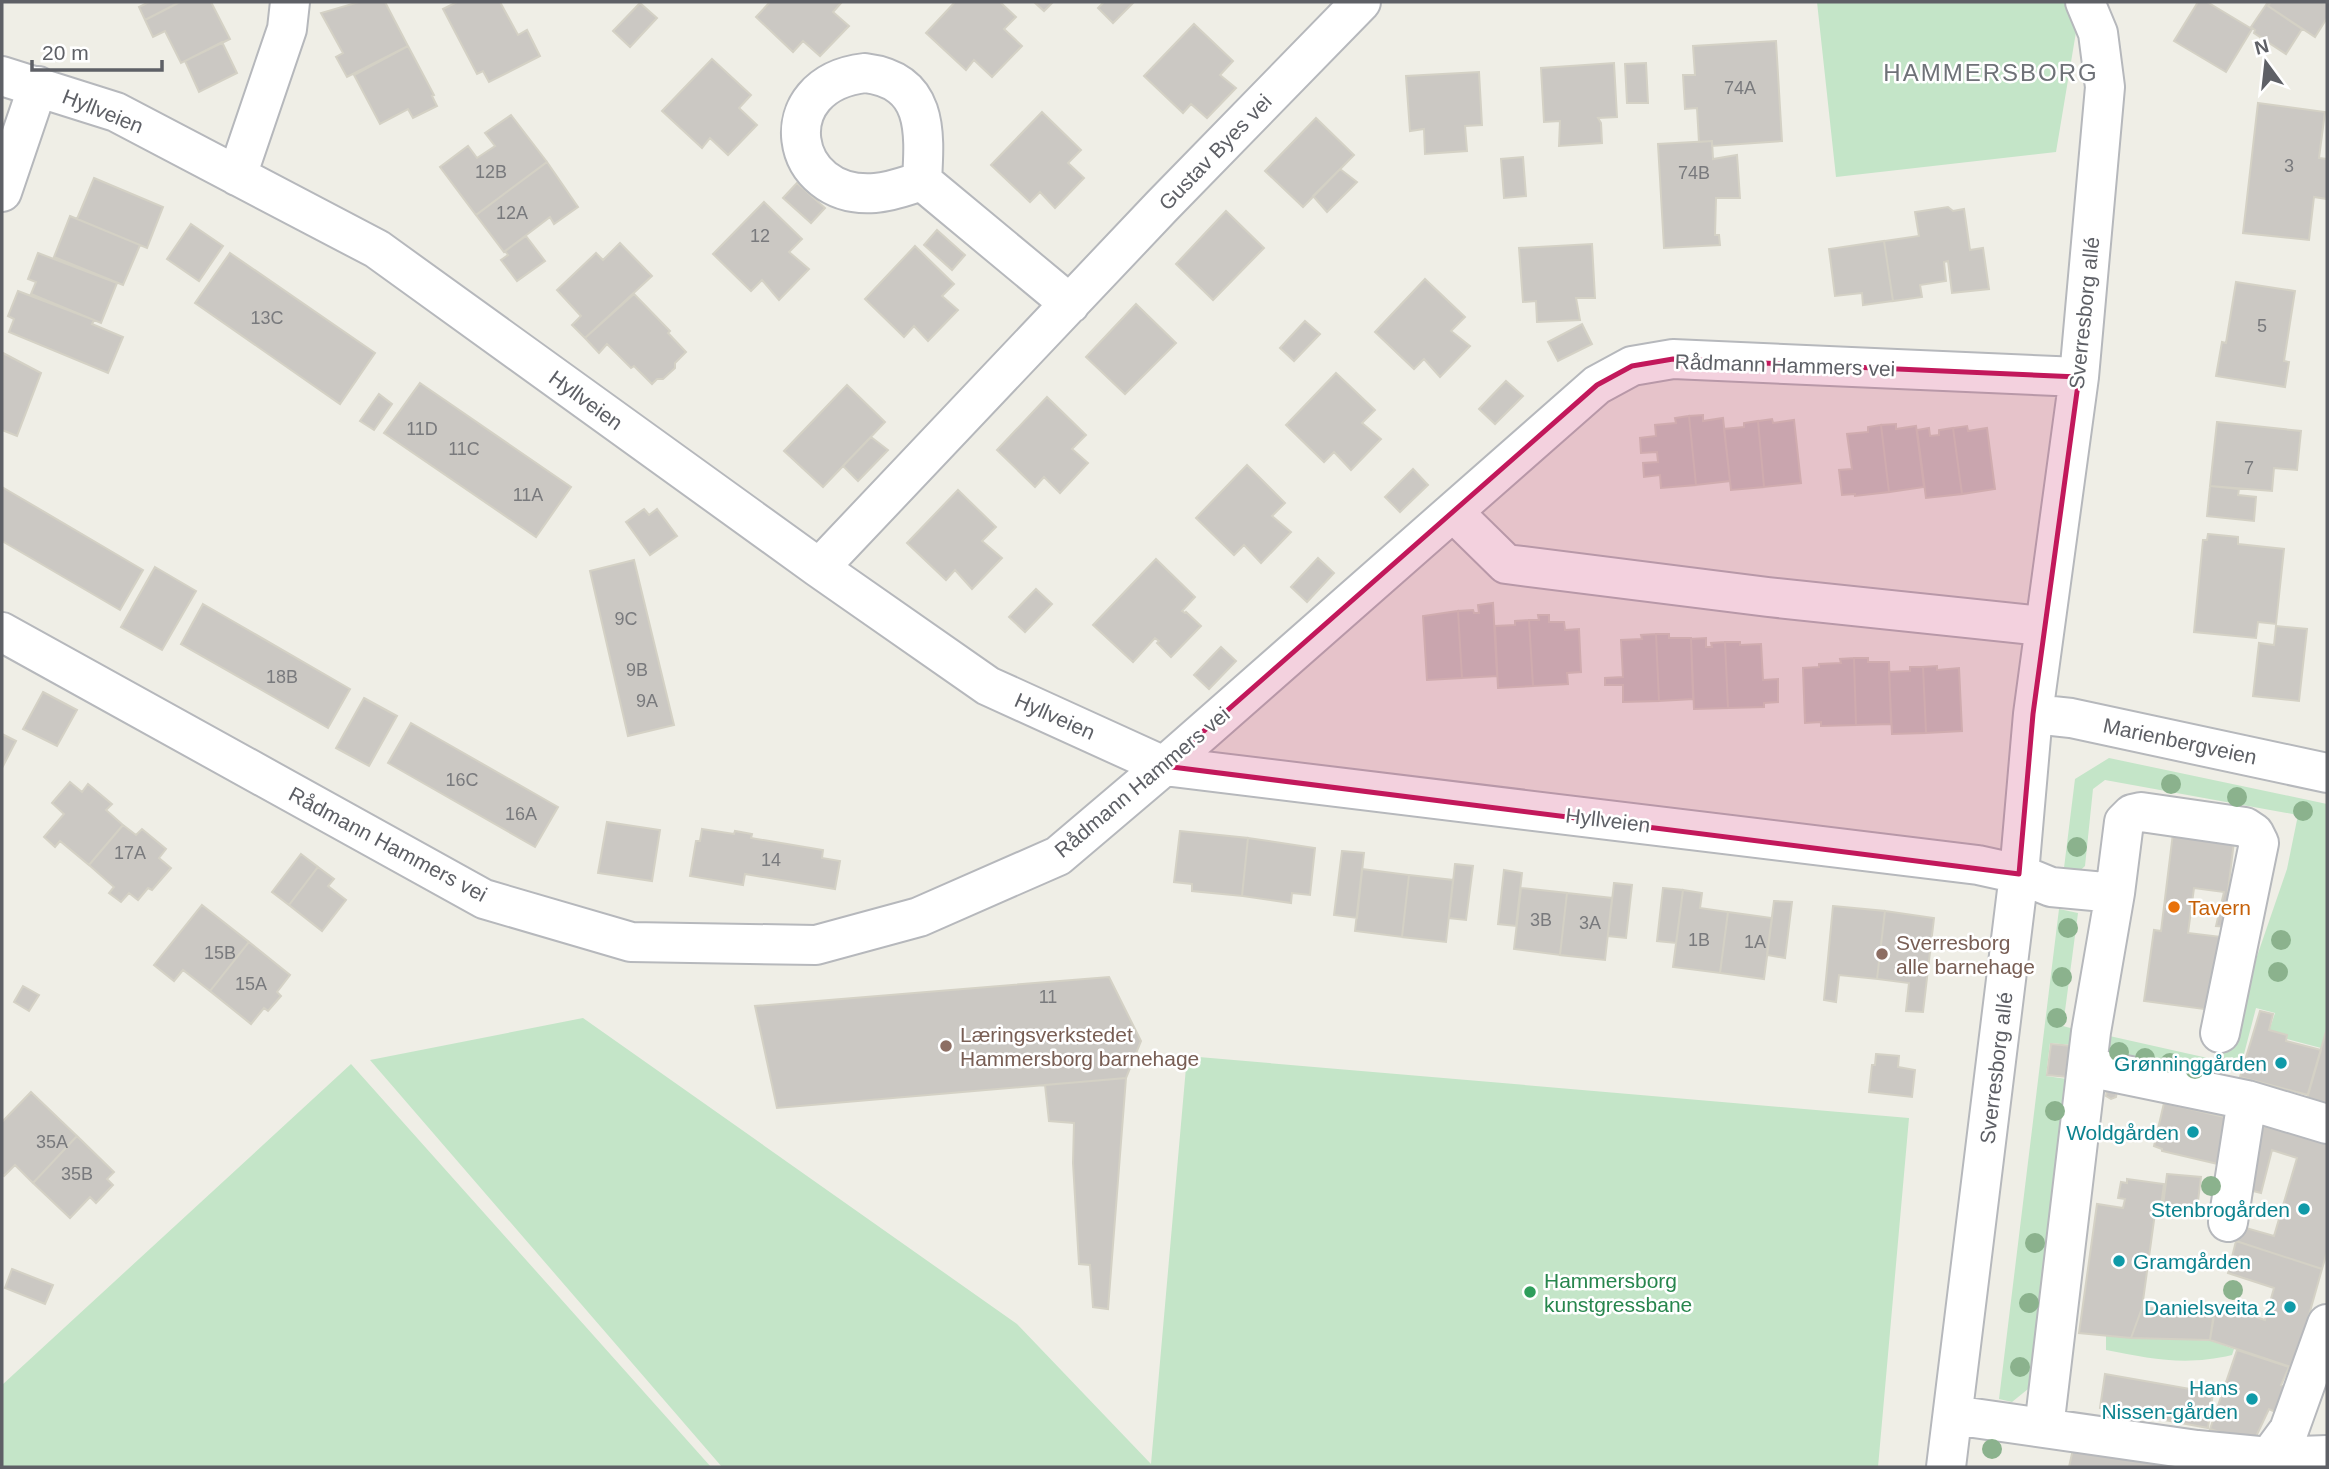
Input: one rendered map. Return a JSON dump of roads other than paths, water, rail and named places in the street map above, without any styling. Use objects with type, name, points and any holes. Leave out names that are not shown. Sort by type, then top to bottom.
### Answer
[{"type":"street","points":[[237,176],[287,29],[290,2]]},
{"type":"street","name":"Gustav Byes vei","points":[[819,568],[1361,2]]},
{"type":"street","name":"Sverresborg allé","points":[[1946,1467],[2019,874],[2043,626],[2079,377],[2105,87],[2098,33],[2085,2]]},
{"type":"street","name":"Hyllveien","points":[[2,76],[116,112],[377,249],[819,568],[988,686],[1164,766],[1978,865],[2019,874],[2051,887],[2115,893]]},
{"type":"street","points":[[2,192],[38,86]]},
{"type":"street","points":[[922,181],[1070,303]]},
{"type":"street","name":"Rådmann Hammers vei","points":[[2,632],[484,899],[631,942],[816,945],[919,917],[1058,856],[1597,385],[1632,366],[1673,359],[2079,377]]},
{"type":"street","points":[[1453,512],[1506,564],[1768,597],[2043,626]]},
{"type":"street","name":"Marienbergveien","points":[[2033,715],[2071,718],[2327,773]]},
{"type":"street","points":[[2044,1427],[2087,1067],[2124,822],[2132,814],[2141,812],[2245,827],[2254,833],[2259,843],[2220,1033]]},
{"type":"street","points":[[2087,1067],[2247,1100],[2327,1124]]},
{"type":"street","points":[[2228,1222],[2247,1100]]},
{"type":"street","points":[[2268,1462],[2289,1430],[2327,1324]]},
{"type":"street","points":[[1953,1415],[2268,1462],[2327,1455]]},
{"type":"place","name":"Tavern","points":[[2174,907]]},
{"type":"place","name":"Sverresborg alle barnehage","points":[[1882,954]]},
{"type":"place","name":"Læringsverkstedet Hammersborg barnehage","points":[[946,1046]]},
{"type":"place","name":"Grønninggården","points":[[2281,1063]]},
{"type":"place","name":"Woldgården","points":[[2193,1132]]},
{"type":"place","name":"Stenbrogården","points":[[2304,1209]]},
{"type":"place","name":"Gramgården","points":[[2119,1261]]},
{"type":"place","name":"Hammersborg kunstgressbane","points":[[1530,1292]]},
{"type":"place","name":"Danielsveita 2","points":[[2290,1307]]},
{"type":"place","name":"Hans Nissen-gården","points":[[2252,1399]]},
{"type":"district","name":"HAMMERSBORG","points":[[1991,72]]}]
